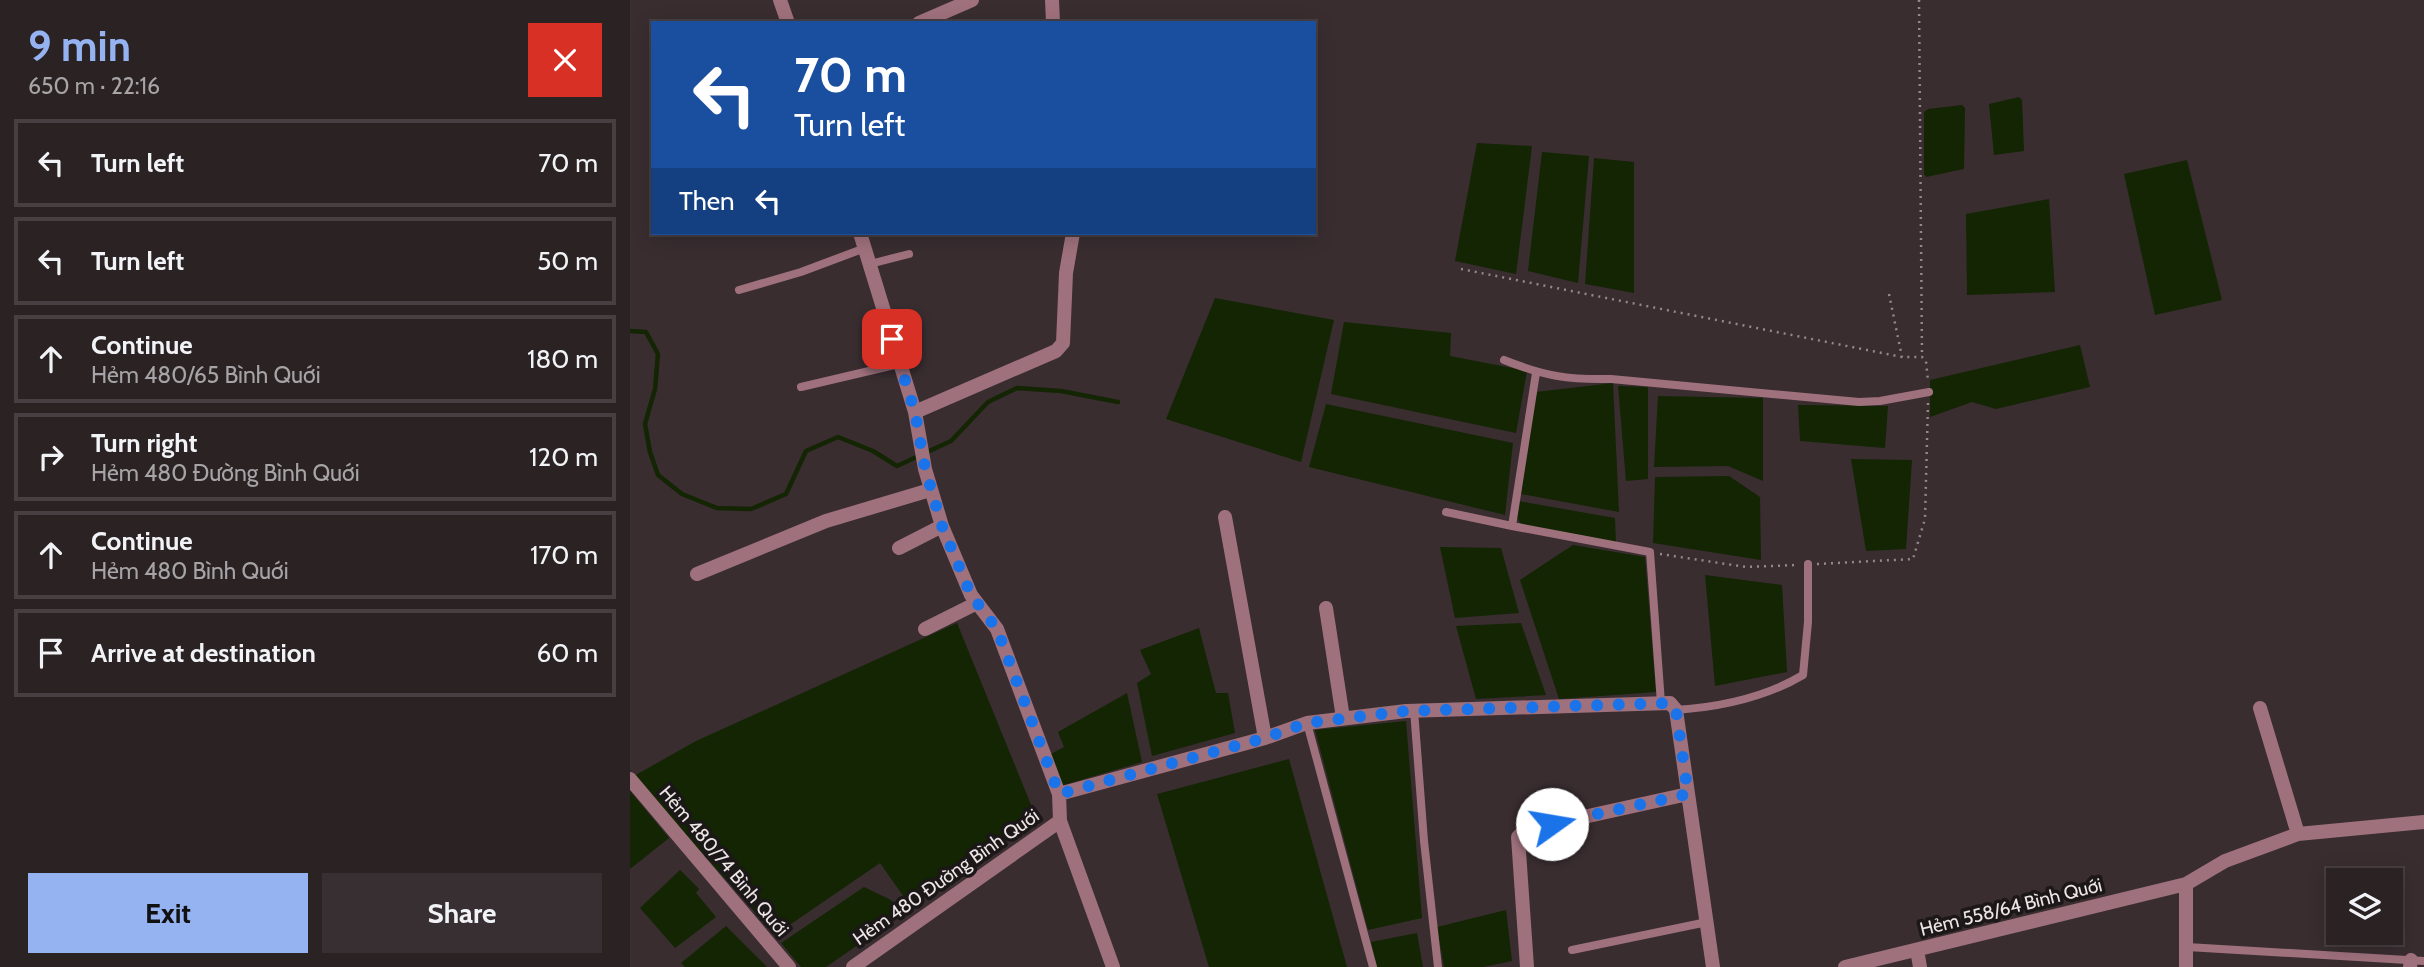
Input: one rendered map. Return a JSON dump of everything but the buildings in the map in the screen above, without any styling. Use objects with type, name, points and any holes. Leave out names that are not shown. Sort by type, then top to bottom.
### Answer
[{"type":"street","points":[[780,0],[787,21]]},
{"type":"street","points":[[924,21],[972,0]]},
{"type":"street","points":[[1052,0],[1053,21]]},
{"type":"street","name":"Hẻm 480 Đường Bình Quới","points":[[853,967],[1060,821],[1059,794],[997,629],[971,595],[930,491],[921,434],[861,235]]},
{"type":"street","points":[[915,412],[1056,351],[1063,343],[1066,273],[1073,235]]},
{"type":"street","points":[[697,574],[826,521],[930,491]]},
{"type":"street","points":[[1225,517],[1265,738]]},
{"type":"street","points":[[899,548],[942,526]]},
{"type":"street","points":[[925,629],[977,603]]},
{"type":"street","points":[[1326,608],[1343,718]]},
{"type":"street","points":[[1059,794],[1265,738],[1307,723],[1414,710],[1670,703],[1676,710],[1713,967]]},
{"type":"street","points":[[2260,708],[2298,835]]},
{"type":"street","name":"Hẻm 480/74 Bình Quới","points":[[630,779],[789,967]]},
{"type":"street","points":[[1527,967],[1518,837],[1525,830],[1688,794]]},
{"type":"street","points":[[1060,821],[1113,967]]},
{"type":"street","name":"Hẻm 558/64 Bình Quới","points":[[1845,967],[1867,964],[2186,884],[2225,861],[2298,835],[2424,822]]},
{"type":"street","points":[[2186,884],[2186,967]]},
{"type":"street","points":[[1917,950],[1920,967]]},
{"type":"lane","points":[[739,290],[801,272],[865,248]]},
{"type":"lane","points":[[870,264],[909,254]]},
{"type":"lane","points":[[1504,360],[1535,373],[1572,380],[1611,379],[1859,402],[1929,392]]},
{"type":"lane","points":[[801,387],[899,364]]},
{"type":"lane","points":[[1512,526],[1535,373]]},
{"type":"lane","points":[[1446,512],[1650,552],[1661,703]]},
{"type":"lane","points":[[1676,710],[1716,707],[1785,686],[1803,675],[1808,622],[1808,564]]},
{"type":"lane","points":[[1414,710],[1424,841],[1438,967]]},
{"type":"lane","points":[[1307,723],[1373,967]]},
{"type":"lane","points":[[1572,950],[1707,922]]},
{"type":"lane","points":[[2187,947],[2415,962]]},
{"type":"path","points":[[1650,552],[1746,567],[1913,559],[1925,519],[1929,392],[1926,361],[1922,357],[1919,0]]},
{"type":"path","points":[[1461,269],[1902,357],[1922,357]]},
{"type":"path","points":[[1889,294],[1902,357]]},
{"type":"shaded area","points":[[2019,97],[2022,100],[2024,151],[1994,155],[1989,104]]},
{"type":"shaded area","points":[[1962,105],[1965,108],[1964,169],[1926,177],[1924,112],[1928,109]]},
{"type":"shaded area","points":[[1477,143],[1532,146],[1516,274],[1455,261]]},
{"type":"shaded area","points":[[1542,152],[1589,156],[1578,283],[1528,271]]},
{"type":"shaded area","points":[[1594,158],[1634,162],[1634,293],[1585,284]]},
{"type":"shaded area","points":[[2187,160],[2222,300],[2155,315],[2124,174]]},
{"type":"shaded area","points":[[2049,199],[2055,292],[1967,295],[1966,214]]},
{"type":"shaded area","points":[[1215,298],[1334,320],[1301,462],[1166,419]]},
{"type":"shaded area","points":[[1344,322],[1451,333],[1450,356],[1527,371],[1516,433],[1331,394]]},
{"type":"shaded area","points":[[2080,345],[2090,387],[1996,409],[1972,402],[1930,417],[1930,380]]},
{"type":"shaded area","points":[[1613,383],[1619,512],[1521,494],[1536,392]]},
{"type":"shaded area","points":[[1618,386],[1648,387],[1648,479],[1626,481]]},
{"type":"shaded area","points":[[1658,396],[1763,398],[1763,481],[1728,466],[1654,467]]},
{"type":"shaded area","points":[[1326,404],[1513,443],[1505,515],[1309,467]]},
{"type":"shaded area","points":[[1798,405],[1888,406],[1885,448],[1800,441]]},
{"type":"shaded area","points":[[1851,459],[1912,460],[1906,549],[1866,551]]},
{"type":"shaded area","points":[[1729,476],[1760,497],[1761,560],[1653,543],[1655,477]]},
{"type":"shaded area","points":[[1518,501],[1615,518],[1616,543],[1521,525],[1517,517]]},
{"type":"shaded area","points":[[1573,545],[1645,557],[1656,692],[1559,699],[1520,580]]},
{"type":"shaded area","points":[[1440,547],[1501,548],[1519,613],[1455,618]]},
{"type":"shaded area","points":[[1705,575],[1782,585],[1787,672],[1715,686]]},
{"type":"shaded area","points":[[957,623],[1036,817],[911,907],[880,863],[775,935],[634,776],[696,741]]},
{"type":"shaded area","points":[[1521,623],[1546,695],[1476,699],[1456,626]]},
{"type":"shaded area","points":[[1199,628],[1216,693],[1228,693],[1235,733],[1152,756],[1137,683],[1151,674],[1140,650]]},
{"type":"shaded area","points":[[1127,693],[1142,762],[1060,786],[1051,754],[1064,747],[1058,732]]},
{"type":"shaded area","points":[[1406,721],[1422,918],[1368,930],[1315,730]]},
{"type":"shaded area","points":[[1289,759],[1347,967],[1209,967],[1157,794]]},
{"type":"shaded area","points":[[630,791],[669,838],[630,869]]},
{"type":"shaded area","points":[[680,870],[699,889],[696,893],[716,917],[675,948],[640,908]]},
{"type":"shaded area","points":[[864,887],[891,900],[900,916],[826,967],[801,967],[781,943]]},
{"type":"shaded area","points":[[1506,910],[1512,961],[1483,967],[1444,967],[1437,927]]},
{"type":"shaded area","points":[[726,926],[767,967],[685,967],[681,963]]},
{"type":"shaded area","points":[[1417,933],[1423,967],[1377,967],[1371,942]]},
{"type":"waterway","points":[[630,331],[646,332],[658,354],[655,389],[645,424],[658,475],[682,494],[717,508],[751,509],[786,494],[806,451],[838,437],[873,451],[897,466],[951,441],[988,402],[1017,388],[1061,391],[1118,402]]},
{"type":"route","points":[[892,339],[921,434],[930,491],[942,526],[971,595],[997,629],[1059,794],[1265,738],[1307,723],[1406,711],[1670,703],[1676,710],[1688,794],[1552,824]]}]
